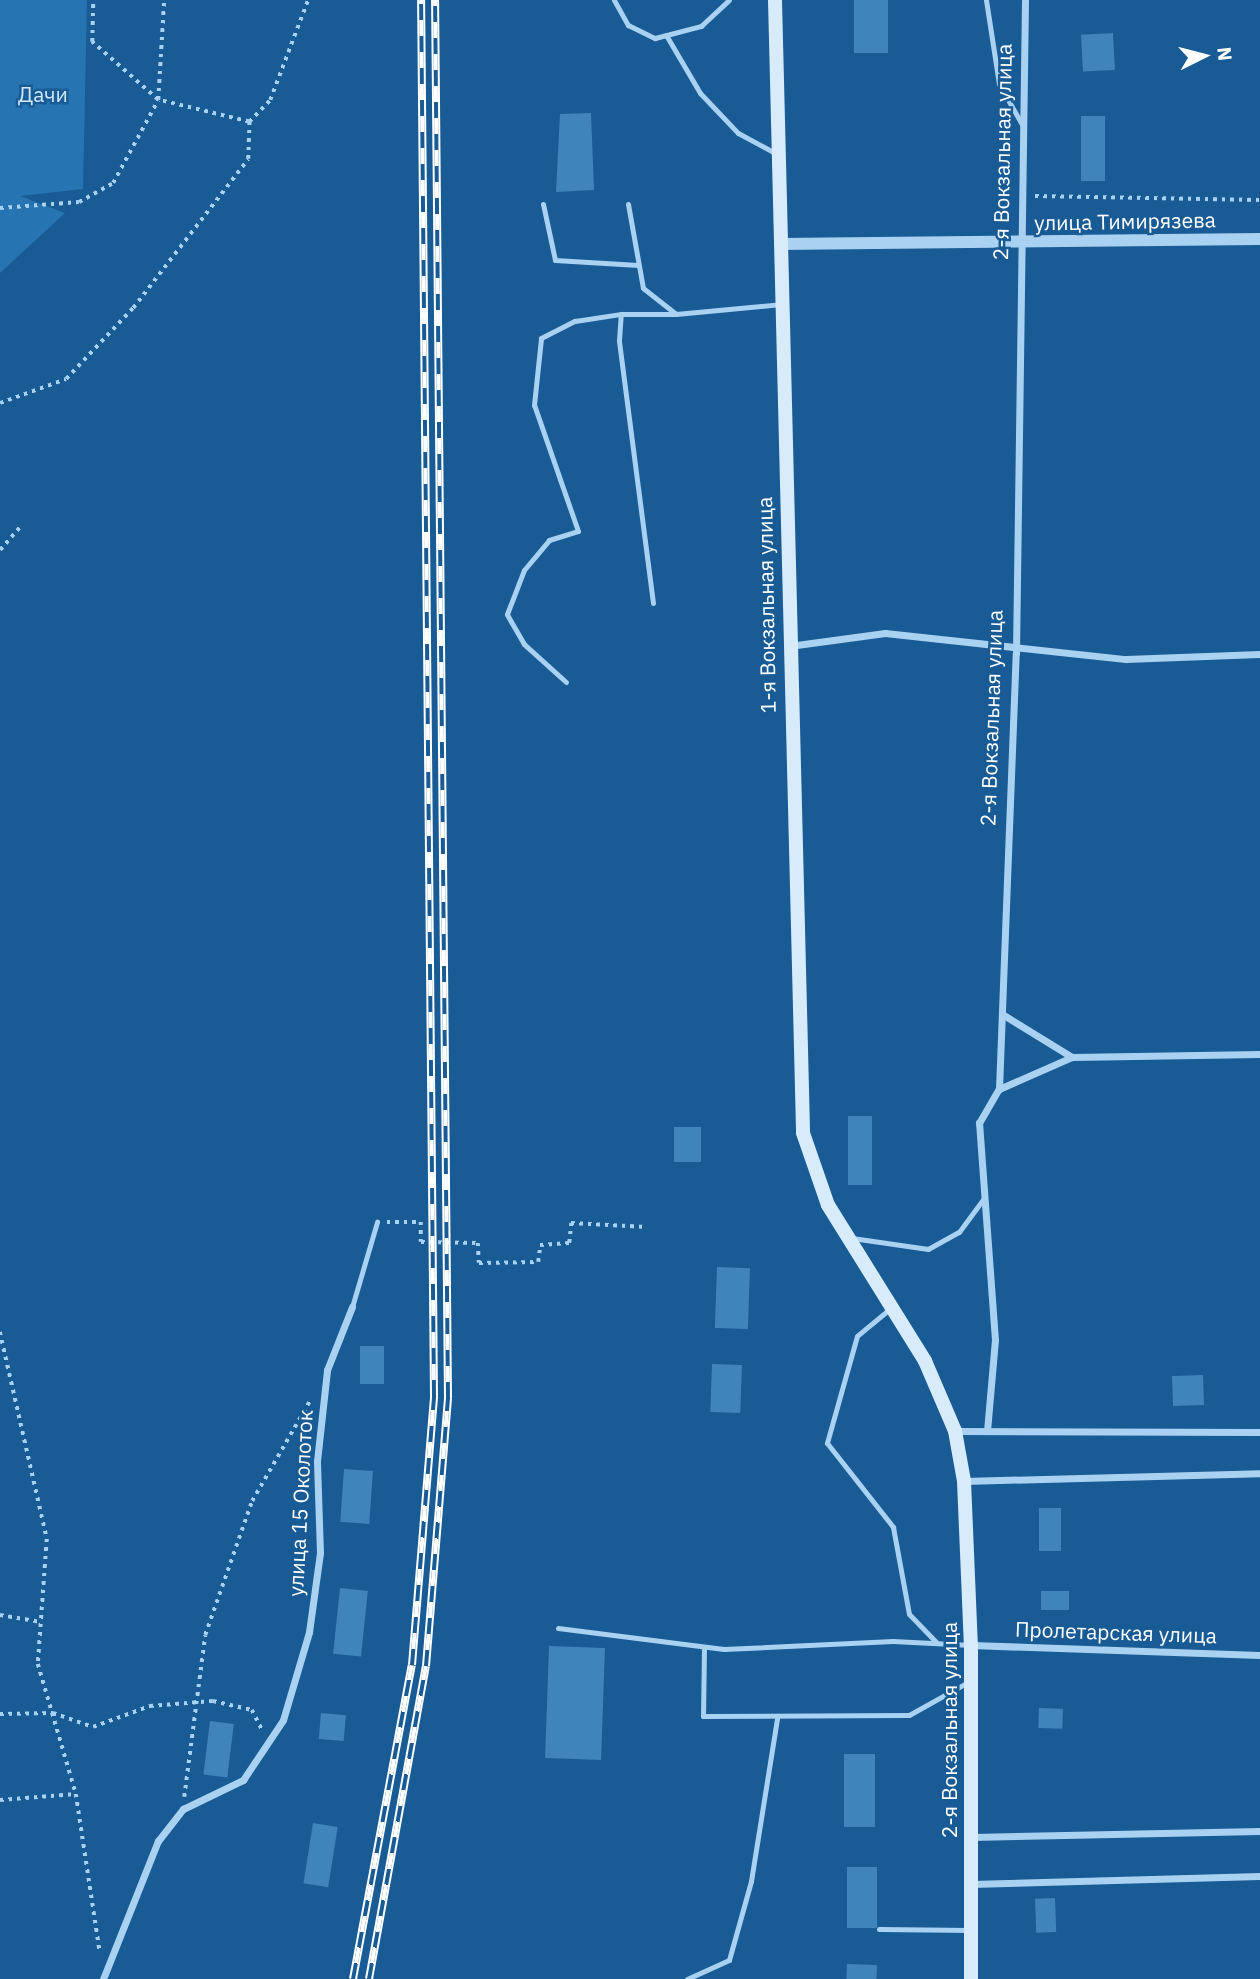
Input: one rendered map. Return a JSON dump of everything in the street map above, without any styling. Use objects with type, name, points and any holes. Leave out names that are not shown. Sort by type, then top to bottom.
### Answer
[{"type":"main road","name":"1-я Вокзальная улица","points":[[775,0],[788,646],[803,1133],[828,1205],[892,1307]]},
{"type":"main road","name":"2-я Вокзальная улица","points":[[892,1307],[925,1361],[955,1431],[964,1481],[971,1645],[971,1979]]},
{"type":"street","name":"2-я Вокзальная улица","points":[[987,1431],[995,1340],[979,1123],[999,1089],[1016,643],[1025,0]]},
{"type":"street","name":"улица Тимирязева","points":[[780,244],[1260,239]]},
{"type":"street","points":[[788,646],[886,633],[1016,643],[1126,659],[1260,654]]},
{"type":"street","points":[[1002,1014],[1072,1057]]},
{"type":"street","points":[[999,1089],[1072,1057],[1260,1054]]},
{"type":"street","name":"улица 15 Околоток","points":[[103,1969],[158,1842],[183,1809],[243,1780],[283,1720],[309,1632],[320,1553],[317,1461],[327,1370],[352,1307]]},
{"type":"street","points":[[955,1431],[1260,1432]]},
{"type":"street","points":[[964,1481],[1260,1473]]},
{"type":"street","name":"Пролетарская улица","points":[[971,1645],[1260,1655]]},
{"type":"street","points":[[971,1837],[1260,1831]]},
{"type":"street","points":[[971,1884],[1260,1877]]},
{"type":"street","points":[[103,1969],[103,1979]]},
{"type":"lane","points":[[614,0],[628,25],[655,38],[701,26],[729,0]]},
{"type":"lane","points":[[986,0],[999,84],[1024,127]]},
{"type":"lane","points":[[666,36],[700,93],[738,133],[777,155]]},
{"type":"lane","points":[[543,204],[555,260],[638,265]]},
{"type":"lane","points":[[628,204],[643,288],[676,314]]},
{"type":"lane","points":[[566,682],[524,644],[507,614],[524,569],[540,550],[549,540],[578,531],[534,405],[541,338],[575,321],[621,314],[676,314],[781,304]]},
{"type":"lane","points":[[621,314],[619,340],[653,603]]},
{"type":"lane","points":[[848,1237],[928,1249],[959,1232],[985,1198]]},
{"type":"lane","points":[[352,1307],[377,1222]]},
{"type":"lane","points":[[892,1307],[858,1336],[827,1443],[893,1527],[909,1614],[937,1643]]},
{"type":"lane","points":[[558,1628],[704,1647],[937,1643],[971,1645]]},
{"type":"lane","points":[[704,1647],[702,1716],[776,1718],[909,1715],[970,1680]]},
{"type":"lane","points":[[687,1979],[729,1960],[751,1881],[776,1718]]},
{"type":"lane","points":[[879,1929],[971,1930]]},
{"type":"path","points":[[93,0],[92,42],[158,100],[249,122]]},
{"type":"path","points":[[0,208],[79,202],[113,183],[158,100],[164,0]]},
{"type":"path","points":[[0,404],[66,379],[132,308],[248,159],[249,122],[270,100],[308,0]]},
{"type":"path","points":[[1023,195],[1260,200]]},
{"type":"path","points":[[0,550],[21,526]]},
{"type":"path","points":[[377,1222],[421,1222],[421,1242],[478,1243],[479,1263],[538,1262],[540,1245],[569,1244],[571,1223],[647,1227]]},
{"type":"path","points":[[0,1332],[47,1539],[38,1664],[76,1794],[103,1969]]},
{"type":"path","points":[[183,1809],[205,1634],[232,1550],[313,1394]]},
{"type":"path","points":[[0,1615],[41,1622]]},
{"type":"path","points":[[0,1713],[53,1713],[93,1727],[150,1706],[195,1702],[252,1710],[267,1747]]},
{"type":"path","points":[[0,1800],[76,1794]]},
{"type":"green space","name":"Дачи","points":[[0,0],[87,0],[83,189],[20,196],[65,213],[0,273]]},
{"type":"building","points":[[854,0],[888,0],[888,53],[854,53]]},
{"type":"building","points":[[1113,33],[1115,70],[1083,72],[1081,35]]},
{"type":"building","points":[[591,113],[594,190],[556,192],[560,114]]},
{"type":"building","points":[[1081,116],[1105,116],[1105,181],[1081,181]]},
{"type":"building","points":[[848,1116],[872,1116],[872,1185],[848,1185]]},
{"type":"building","points":[[674,1127],[701,1127],[701,1162],[674,1162]]},
{"type":"building","points":[[717,1267],[750,1268],[748,1329],[715,1328]]},
{"type":"building","points":[[360,1346],[384,1346],[384,1384],[360,1384]]},
{"type":"building","points":[[712,1364],[742,1365],[740,1413],[710,1412]]},
{"type":"building","points":[[1203,1375],[1204,1405],[1173,1406],[1172,1376]]},
{"type":"building","points":[[344,1469],[373,1471],[369,1524],[340,1522]]},
{"type":"building","points":[[1039,1508],[1061,1508],[1061,1551],[1039,1551]]},
{"type":"building","points":[[340,1588],[368,1591],[361,1657],[333,1654]]},
{"type":"building","points":[[1041,1591],[1069,1591],[1069,1610],[1041,1610]]},
{"type":"building","points":[[549,1646],[605,1648],[601,1760],[545,1758]]},
{"type":"building","points":[[1039,1708],[1063,1709],[1062,1729],[1038,1728]]},
{"type":"building","points":[[321,1713],[346,1715],[344,1741],[319,1739]]},
{"type":"building","points":[[210,1721],[234,1724],[227,1778],[203,1775]]},
{"type":"building","points":[[844,1754],[875,1754],[875,1827],[844,1827]]},
{"type":"building","points":[[313,1823],[338,1827],[328,1887],[303,1883]]},
{"type":"building","points":[[847,1867],[877,1867],[877,1928],[847,1928]]},
{"type":"building","points":[[1055,1898],[1056,1932],[1036,1933],[1035,1899]]},
{"type":"building","points":[[847,1964],[877,1965],[876,1979],[846,1979]]},
{"type":"railway","points":[[353,1979],[412,1665],[434,1396],[421,0]]},
{"type":"railway","points":[[369,1979],[426,1666],[448,1398],[435,0]]}]
